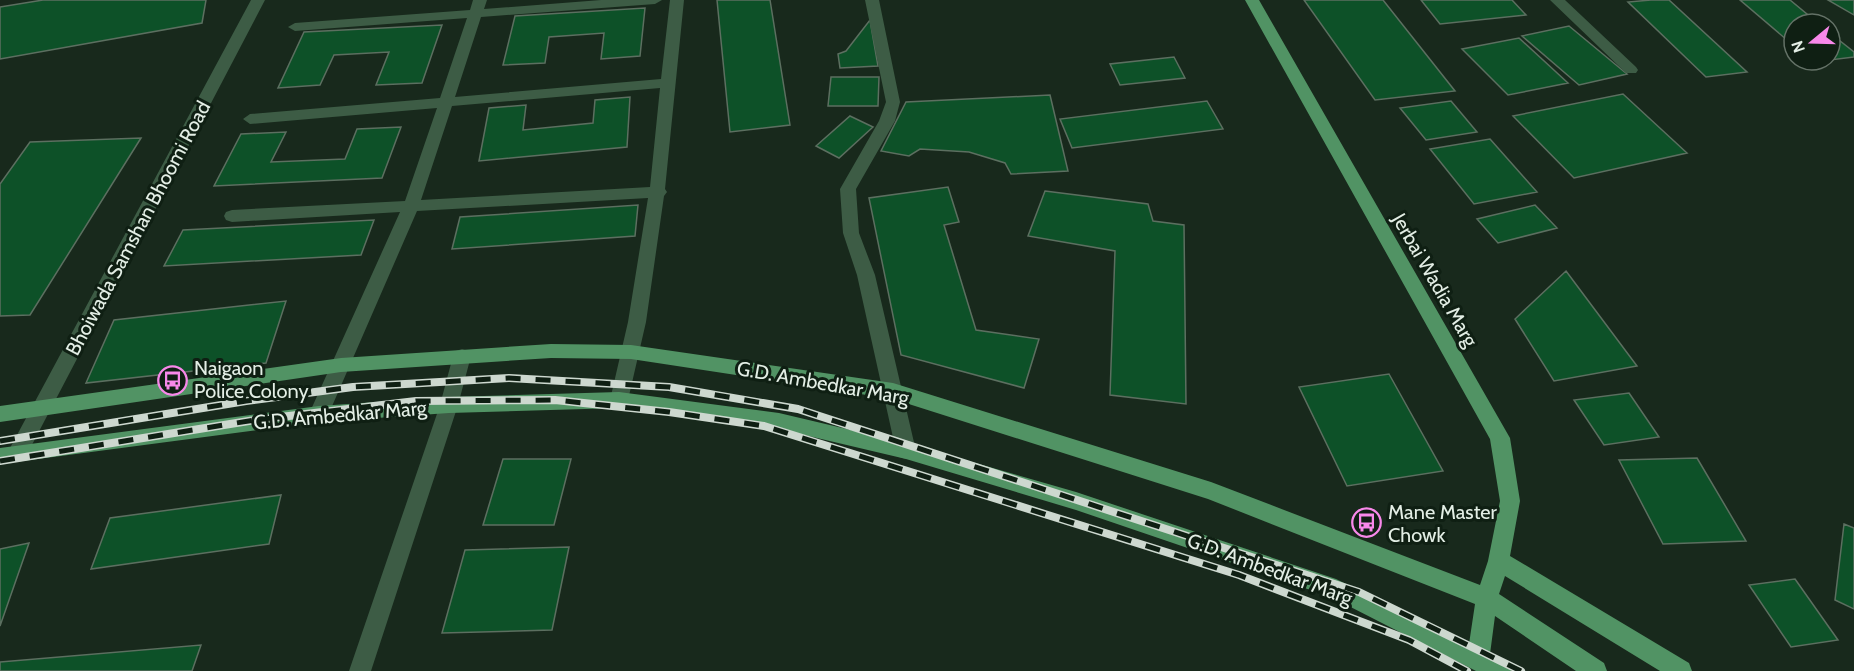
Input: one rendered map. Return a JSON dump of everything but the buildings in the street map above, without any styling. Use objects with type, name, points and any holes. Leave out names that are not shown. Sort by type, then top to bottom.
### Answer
[{"type":"main road","name":"Jerbai Wadia Marg","points":[[1252,0],[1500,438],[1510,501],[1499,561],[1487,598],[1478,660]]},
{"type":"main road","name":"G.D. Ambedkar Marg","points":[[0,414],[341,365],[551,351],[631,352],[893,391],[1211,491],[1487,598],[1596,671]]},
{"type":"main road","name":"G.D. Ambedkar Marg","points":[[8,455],[319,414],[449,405],[618,400],[779,421],[906,451],[1076,501],[1336,590],[1500,671]]},
{"type":"main road","points":[[1499,561],[1681,671]]},
{"type":"street","name":"Bhoiwada Samshan Bhoomi Road","points":[[8,455],[43,407],[258,0]]},
{"type":"street","points":[[295,27],[478,7],[655,0]]},
{"type":"street","points":[[618,400],[631,352],[658,192],[677,0]]},
{"type":"street","points":[[872,0],[893,102],[887,121],[848,189],[851,233],[866,275],[906,451]]},
{"type":"street","points":[[1557,0],[1631,70]]},
{"type":"street","points":[[319,414],[411,206],[478,7]]},
{"type":"street","points":[[250,119],[446,100],[668,83]]},
{"type":"street","points":[[232,216],[658,192]]},
{"type":"street","points":[[360,671],[449,405],[462,356]]},
{"type":"railway","points":[[0,441],[246,401],[353,387],[509,378],[669,387],[798,409],[1359,592],[1521,671]]},
{"type":"railway","points":[[0,461],[255,420],[416,401],[555,400],[669,412],[764,426],[1239,575],[1409,640],[1467,671]]},
{"type":"place","name":"Naigaon Police Colony","points":[[173,380]]},
{"type":"place","name":"Mane Master Chowk","points":[[1367,523]]}]
